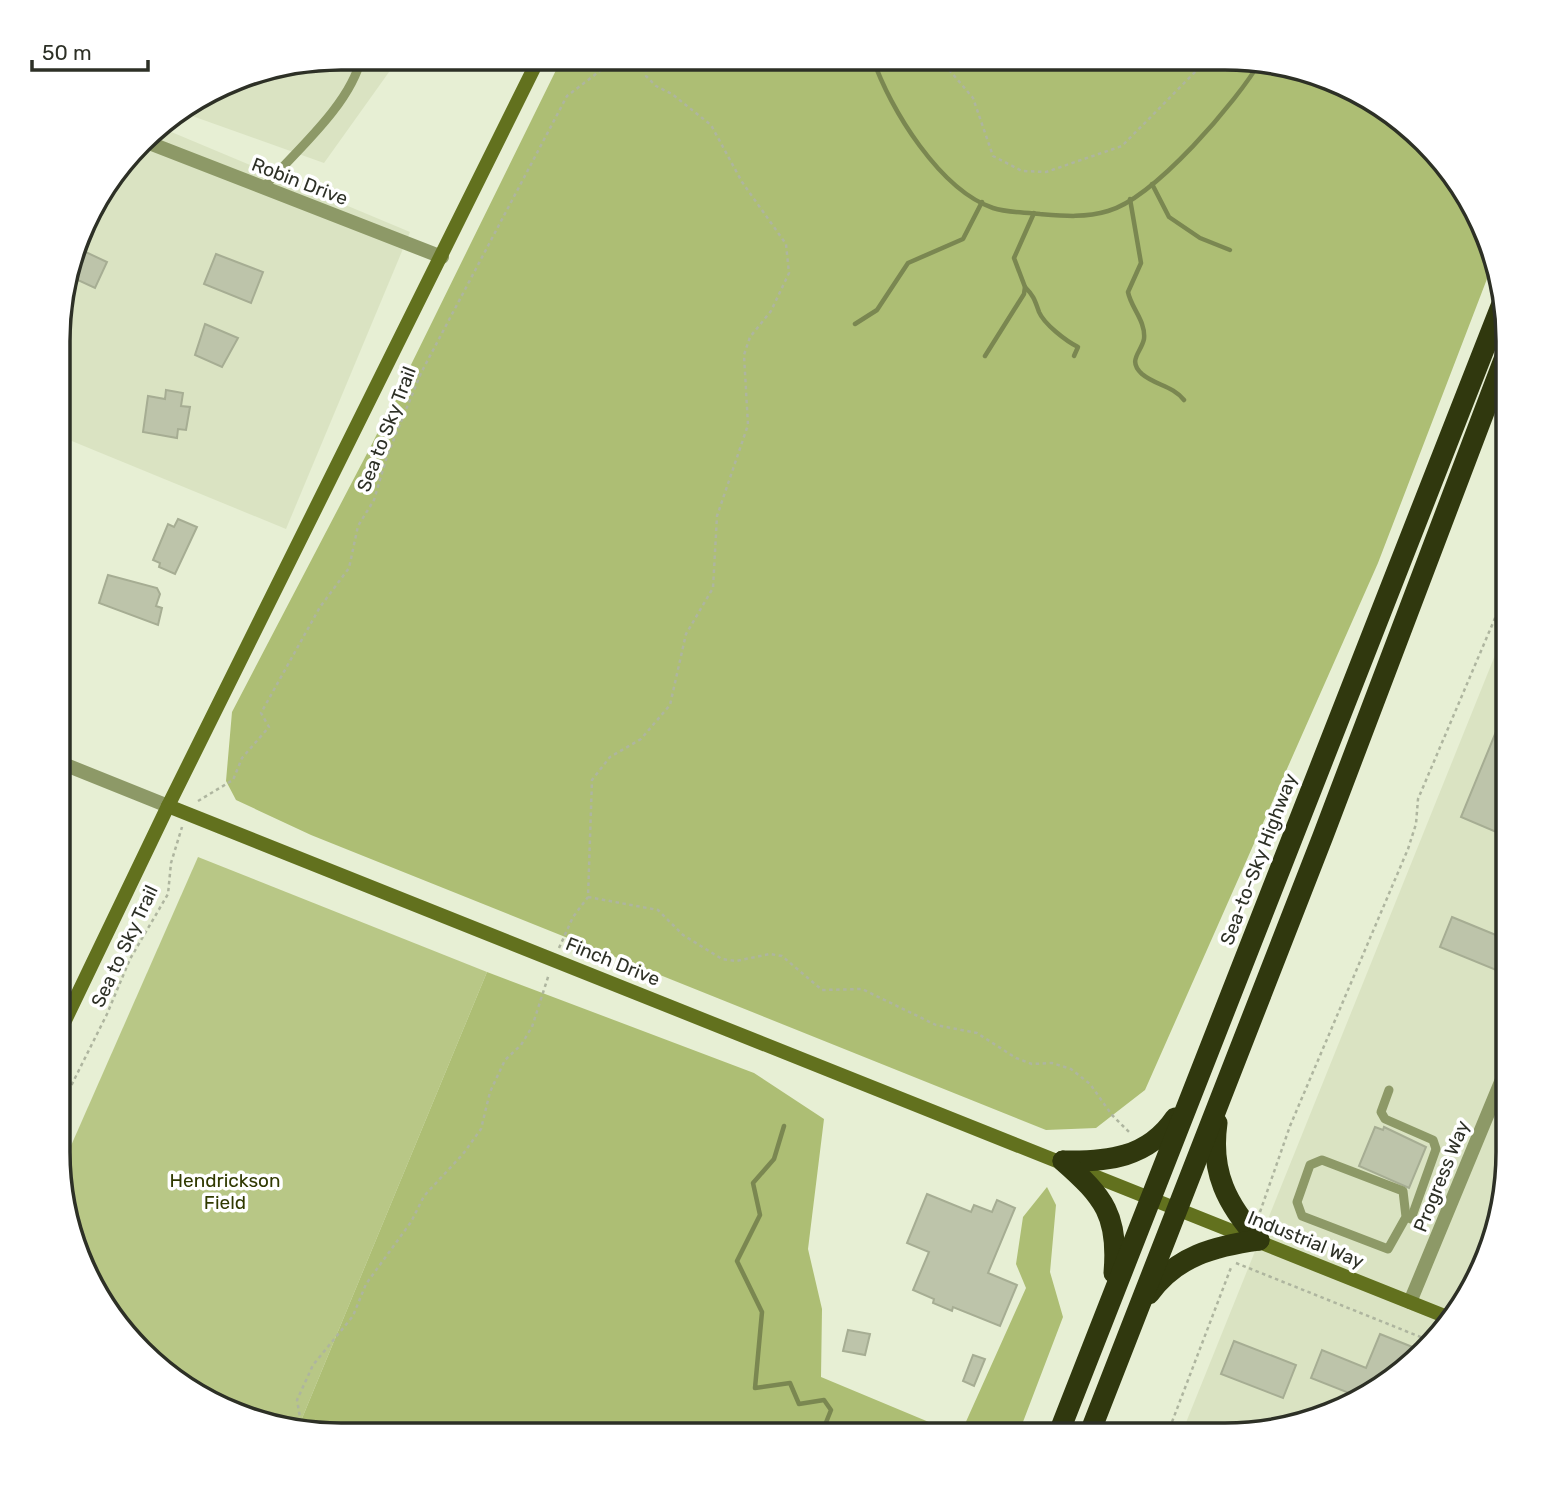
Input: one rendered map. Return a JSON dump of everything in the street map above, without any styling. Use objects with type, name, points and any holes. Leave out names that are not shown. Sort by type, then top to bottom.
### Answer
[{"type":"highway","name":"Sea-to-Sky Highway","points":[[1063,1423],[1495,322]]},
{"type":"highway","points":[[1094,1423],[1496,380]]},
{"type":"highway","points":[[1222,1092],[1215,1140],[1218,1179],[1238,1217],[1259,1240]]},
{"type":"highway","points":[[1063,1161],[1098,1162],[1140,1150],[1168,1128],[1191,1093]]},
{"type":"highway","points":[[1063,1161],[1092,1187],[1109,1213],[1116,1250],[1112,1295]]},
{"type":"highway","points":[[1138,1308],[1173,1267],[1190,1257],[1220,1247],[1259,1240]]},
{"type":"street","points":[[70,1010],[168,806],[533,70]]},
{"type":"street","name":"Robin Drive","points":[[154,145],[442,257]]},
{"type":"street","name":"Finch Drive","points":[[70,767],[1150,1196]]},
{"type":"street","name":"Progress Way","points":[[1410,1302],[1496,1094]]},
{"type":"street","name":"Industrial Way","points":[[1150,1196],[1442,1315]]},
{"type":"lane","points":[[264,187],[344,96],[358,70]]},
{"type":"lane","points":[[1388,1090],[1381,1112],[1385,1119],[1433,1140],[1436,1149],[1411,1219]]},
{"type":"lane","points":[[1322,1160],[1333,1163],[1403,1191],[1406,1217],[1388,1249],[1302,1216],[1297,1202],[1310,1165],[1322,1160]]},
{"type":"path","name":"Sea to Sky Trail","points":[[194,804],[233,780],[243,758],[269,727],[261,713],[320,607],[349,568],[358,526],[374,500],[387,456],[421,373],[567,96],[601,70]]},
{"type":"path","points":[[301,1420],[297,1399],[313,1365],[354,1316],[366,1284],[411,1222],[424,1196],[463,1154],[481,1129],[490,1092],[505,1060],[521,1045],[532,1027],[554,958],[573,917],[588,897],[593,780],[610,757],[641,739],[670,705],[686,634],[713,588],[717,516],[748,425],[744,355],[750,337],[771,311],[789,273],[786,244],[742,182],[711,125],[672,94],[656,86],[646,76],[645,70]]},
{"type":"path","points":[[949,70],[973,98],[993,156],[1022,172],[1046,172],[1122,146],[1197,70]]},
{"type":"path","points":[[1260,1213],[1290,1126],[1408,849],[1416,824],[1418,799],[1496,616]]},
{"type":"path","name":"Sea to Sky Trail","points":[[70,1089],[130,959],[168,894],[171,863],[182,826]]},
{"type":"path","points":[[588,897],[658,910],[683,935],[722,959],[736,961],[770,954],[782,956],[822,990],[862,989],[936,1025],[977,1033],[1016,1058],[1032,1064],[1052,1063],[1071,1069],[1090,1084],[1112,1115],[1133,1137]]},
{"type":"path","points":[[1172,1423],[1233,1262],[1423,1338]]},
{"type":"shaded area","points":[[341,70],[390,70],[324,163],[191,115],[237,91],[288,75]]},
{"type":"shaded area","points":[[169,131],[410,232],[286,529],[70,440],[72,305],[84,254],[106,205],[116,190],[137,162]]},
{"type":"shaded area","points":[[1496,653],[1496,1152],[1494,1188],[1482,1239],[1460,1288],[1429,1331],[1404,1356],[1361,1387],[1312,1409],[1278,1418],[1225,1423],[1186,1423]]},
{"type":"green space","points":[[556,70],[1225,70],[1278,75],[1312,84],[1361,106],[1417,149],[1460,205],[1482,254],[1488,276],[1378,563],[1145,1090],[1096,1128],[1046,1130],[311,835],[236,800],[226,781],[232,712],[373,442]]},
{"type":"green space","name":"Hendrickson Field","points":[[198,857],[487,972],[301,1420],[254,1409],[205,1387],[162,1356],[137,1331],[106,1288],[84,1239],[72,1188],[70,1148]]},
{"type":"green space","points":[[487,972],[754,1073],[824,1119],[808,1249],[822,1309],[821,1377],[931,1423],[341,1423],[301,1420]]},
{"type":"green space","points":[[1047,1187],[1056,1205],[1050,1272],[1063,1317],[1023,1423],[965,1423],[1026,1288],[1016,1264],[1023,1217]]},
{"type":"building","points":[[85,252],[107,262],[95,288],[77,280]]},
{"type":"building","points":[[216,254],[263,272],[251,303],[204,284]]},
{"type":"building","points":[[205,324],[238,338],[222,367],[195,355]]},
{"type":"building","points":[[166,390],[183,393],[181,406],[190,407],[186,430],[178,429],[177,438],[143,432],[148,396],[165,399]]},
{"type":"building","points":[[178,519],[197,527],[175,574],[159,567],[160,563],[153,560],[168,524],[174,527]]},
{"type":"building","points":[[108,575],[157,588],[160,594],[156,606],[162,608],[158,625],[99,603]]},
{"type":"building","points":[[1496,732],[1496,832],[1461,817]]},
{"type":"building","points":[[1452,917],[1496,935],[1496,970],[1440,947]]},
{"type":"building","points":[[1375,1127],[1383,1130],[1384,1127],[1426,1147],[1409,1188],[1359,1166]]},
{"type":"building","points":[[927,1194],[971,1212],[974,1205],[992,1212],[997,1200],[1015,1208],[988,1273],[1017,1285],[1000,1326],[953,1307],[952,1311],[913,1290],[929,1252],[907,1243]]},
{"type":"building","points":[[848,1330],[870,1334],[865,1355],[843,1351]]},
{"type":"building","points":[[1380,1334],[1413,1347],[1376,1377],[1349,1393],[1311,1378],[1322,1350],[1366,1368]]},
{"type":"building","points":[[1234,1341],[1296,1365],[1283,1398],[1221,1374]]},
{"type":"building","points":[[973,1355],[985,1359],[974,1386],[963,1381]]},
{"type":"waterway","points":[[877,70],[904,123],[936,166],[954,184],[973,198],[998,210],[1074,216],[1108,211],[1127,203],[1148,188],[1214,123],[1253,72]]},
{"type":"waterway","points":[[1152,184],[1169,217],[1200,238],[1230,250]]},
{"type":"waterway","points":[[1130,199],[1141,263],[1128,292],[1144,332],[1144,339],[1135,360],[1136,365],[1142,374],[1180,395],[1184,400]]},
{"type":"waterway","points":[[855,324],[877,310],[908,263],[963,239],[982,202]]},
{"type":"waterway","points":[[985,356],[1024,294],[1025,287],[1014,258],[1034,213]]},
{"type":"waterway","points":[[1025,287],[1046,322],[1078,347],[1074,356]]},
{"type":"waterway","points":[[784,1126],[774,1159],[753,1183],[760,1215],[737,1261],[762,1312],[755,1388],[790,1383],[799,1404],[824,1400],[831,1410],[826,1423]]}]
